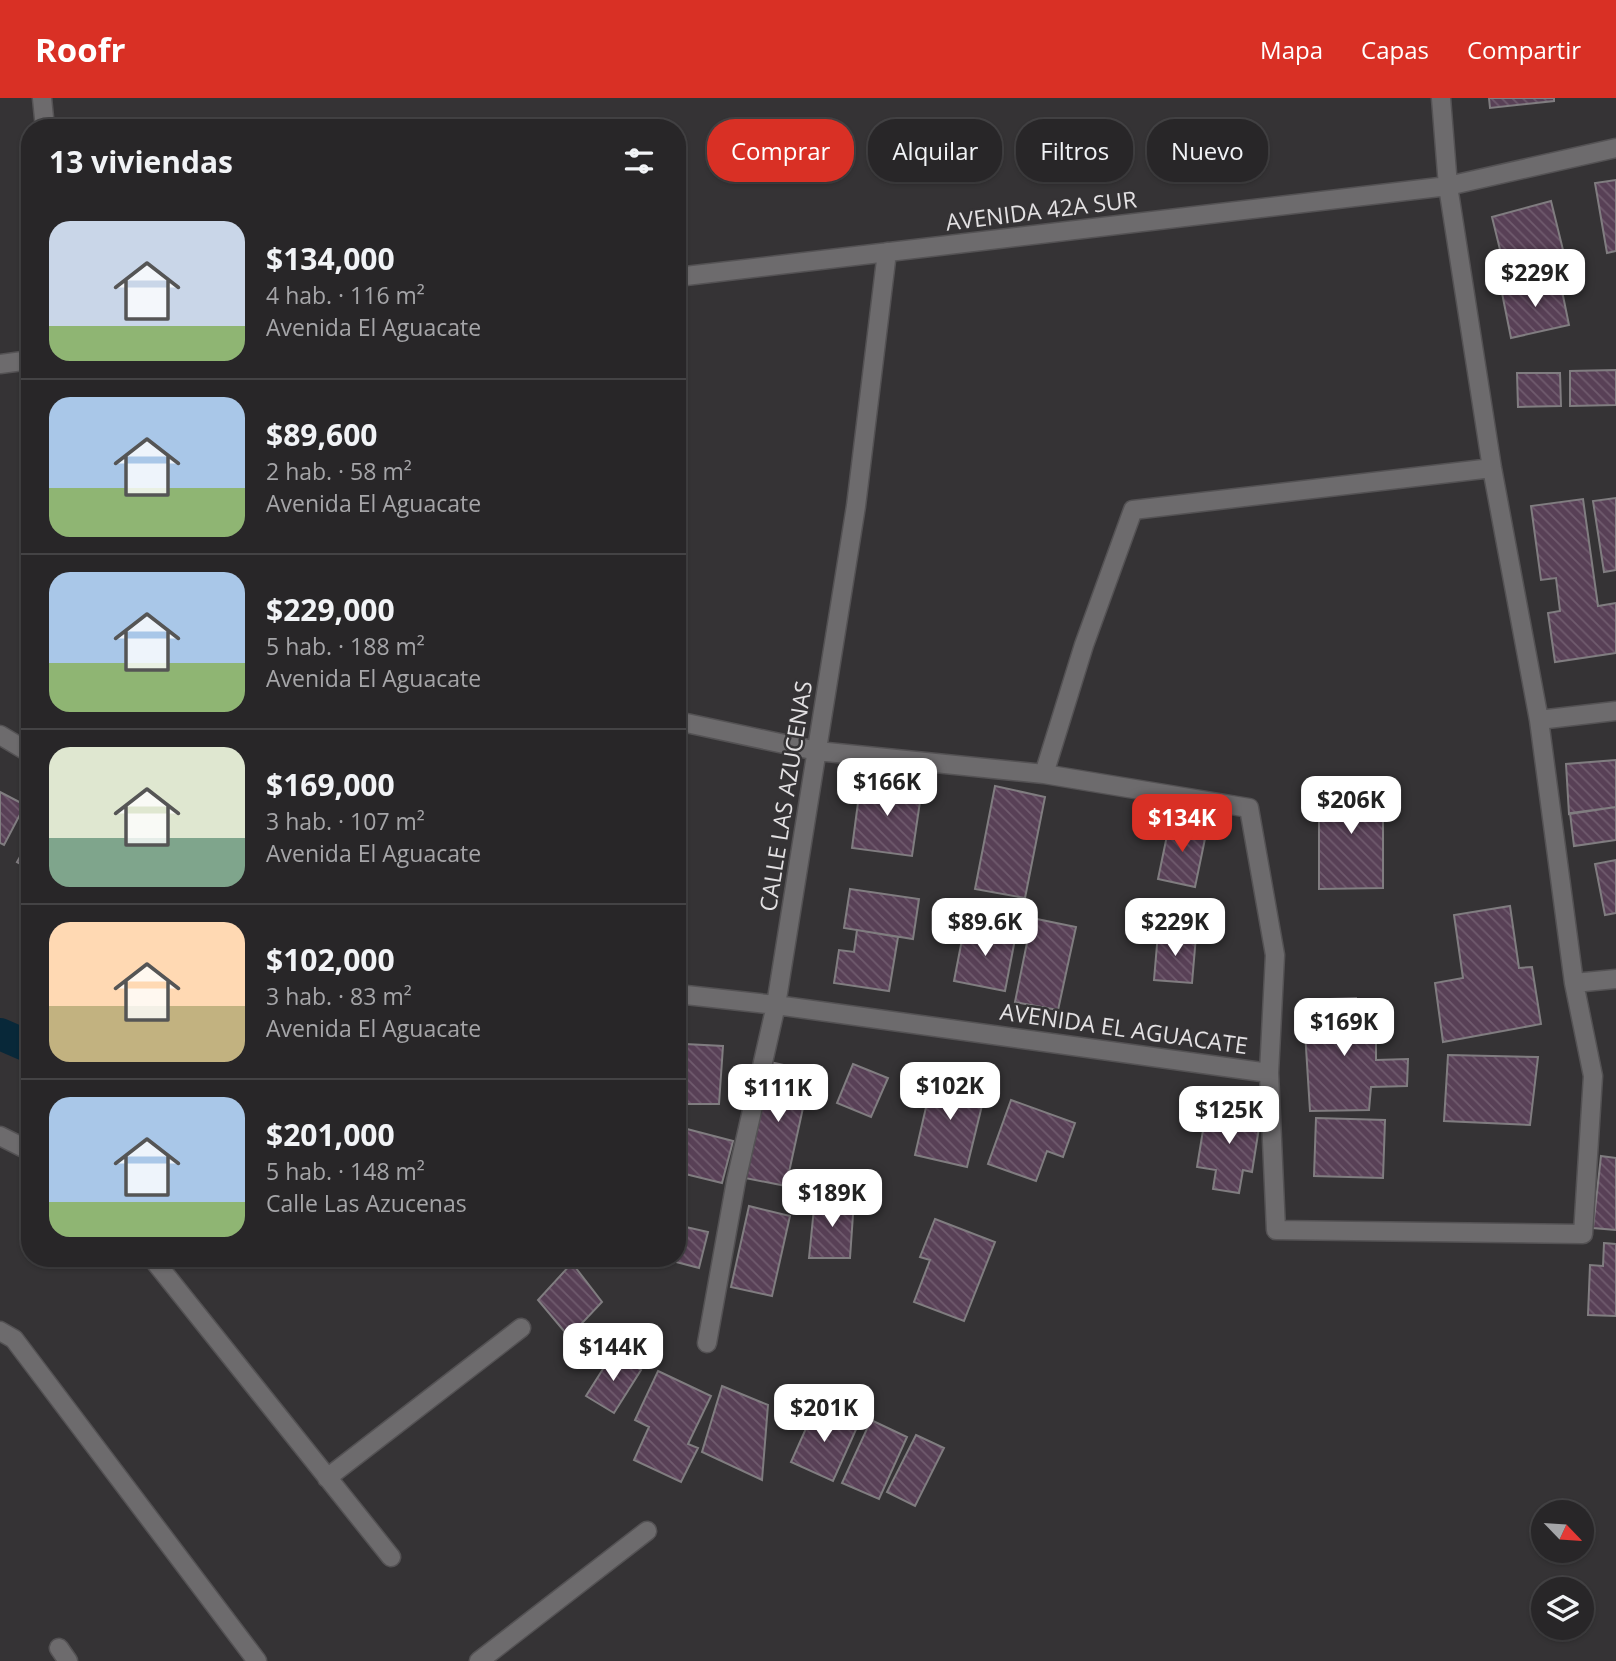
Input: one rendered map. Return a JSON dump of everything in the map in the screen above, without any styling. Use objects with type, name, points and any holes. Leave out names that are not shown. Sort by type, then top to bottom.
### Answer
[{"type":"street","points":[[42,98],[44,119]]},
{"type":"street","points":[[1441,98],[1448,186],[1492,468],[1539,720],[1574,983],[1616,979]]},
{"type":"street","name":"AVENIDA 42A SUR","points":[[686,276],[1448,186],[1616,148]]},
{"type":"street","name":"CALLE LAS AZUCENAS","points":[[707,1343],[736,1181],[776,1005],[856,506],[887,252]]},
{"type":"street","points":[[0,364],[21,361]]},
{"type":"street","points":[[1044,774],[1084,645],[1133,510],[1492,468]]},
{"type":"street","points":[[1539,720],[1616,712]]},
{"type":"street","points":[[686,722],[817,751],[1044,774],[1249,808],[1275,955],[1269,1073]]},
{"type":"street","points":[[0,735],[21,747]]},
{"type":"street","name":"AVENIDA EL AGUACATE","points":[[686,995],[1269,1073],[1276,1230],[1583,1234],[1592,1076],[1574,983]]},
{"type":"street","points":[[0,1136],[21,1146]]},
{"type":"street","points":[[159,1267],[391,1557]]},
{"type":"street","points":[[327,1478],[521,1328]]},
{"type":"street","points":[[0,1331],[14,1339],[257,1661]]},
{"type":"street","points":[[479,1661],[647,1531]]},
{"type":"building","points":[[1489,98],[1554,98],[1554,101],[1490,108]]},
{"type":"building","points":[[1616,180],[1616,251],[1607,253],[1595,183]]},
{"type":"building","points":[[1551,201],[1564,254],[1505,270],[1492,217]]},
{"type":"building","points":[[1560,281],[1569,325],[1511,338],[1502,293]]},
{"type":"building","points":[[1616,370],[1616,405],[1570,406],[1570,371]]},
{"type":"building","points":[[1517,373],[1560,373],[1561,406],[1518,407]]},
{"type":"building","points":[[1616,498],[1616,570],[1604,572],[1593,501]]},
{"type":"building","points":[[1583,499],[1598,606],[1616,603],[1616,653],[1555,662],[1548,613],[1560,611],[1556,578],[1541,580],[1531,506]]},
{"type":"building","points":[[1616,760],[1616,807],[1569,814],[1566,764]]},
{"type":"building","points":[[861,780],[922,788],[912,856],[852,848]]},
{"type":"building","points":[[1383,783],[1383,888],[1319,889],[1319,784]]},
{"type":"building","points":[[995,786],[1045,797],[1025,898],[975,889]]},
{"type":"building","points":[[0,792],[21,803],[21,813],[4,845],[0,843]]},
{"type":"building","points":[[1616,807],[1616,840],[1574,846],[1570,813]]},
{"type":"building","points":[[1170,821],[1207,829],[1195,887],[1158,879]]},
{"type":"building","points":[[1616,860],[1616,913],[1605,915],[1595,864]]},
{"type":"building","points":[[850,889],[919,899],[913,939],[844,928]]},
{"type":"building","points":[[1510,906],[1519,968],[1532,967],[1541,1024],[1443,1042],[1435,983],[1463,978],[1454,915]]},
{"type":"building","points":[[1032,918],[1076,927],[1058,1010],[1015,1002]]},
{"type":"building","points":[[965,924],[1016,934],[1005,991],[954,981]]},
{"type":"building","points":[[857,930],[898,937],[889,991],[834,983],[839,950],[854,952]]},
{"type":"building","points":[[1158,933],[1196,936],[1192,983],[1154,980]]},
{"type":"building","points":[[1356,998],[1358,1026],[1376,1029],[1376,1060],[1408,1059],[1407,1086],[1371,1087],[1369,1110],[1310,1111],[1303,1000]]},
{"type":"building","points":[[686,1044],[723,1046],[719,1104],[686,1104]]},
{"type":"building","points":[[1448,1055],[1538,1057],[1530,1125],[1444,1121]]},
{"type":"building","points":[[770,1062],[811,1071],[786,1186],[745,1178]]},
{"type":"building","points":[[853,1064],[888,1078],[871,1117],[837,1103]]},
{"type":"building","points":[[933,1077],[986,1089],[967,1167],[915,1155]]},
{"type":"building","points":[[1011,1100],[1075,1123],[1063,1157],[1047,1151],[1036,1181],[988,1164]]},
{"type":"building","points":[[1207,1106],[1261,1115],[1252,1172],[1243,1170],[1239,1193],[1213,1189],[1216,1170],[1197,1167]]},
{"type":"building","points":[[1316,1118],[1385,1120],[1383,1178],[1314,1176]]},
{"type":"building","points":[[687,1129],[733,1141],[722,1183],[686,1174]]},
{"type":"building","points":[[1601,1156],[1616,1158],[1616,1230],[1593,1228]]},
{"type":"building","points":[[815,1198],[854,1200],[850,1258],[809,1258]]},
{"type":"building","points":[[749,1206],[790,1216],[772,1296],[731,1287]]},
{"type":"building","points":[[935,1219],[995,1242],[964,1321],[914,1302],[930,1260],[920,1257]]},
{"type":"building","points":[[686,1227],[708,1232],[699,1268],[686,1265]]},
{"type":"building","points":[[1604,1243],[1616,1244],[1616,1316],[1588,1315],[1590,1265],[1603,1266]]},
{"type":"building","points":[[568,1267],[575,1267],[602,1302],[569,1337],[538,1300]]},
{"type":"building","points":[[613,1353],[641,1370],[614,1413],[586,1396]]},
{"type":"building","points":[[658,1371],[711,1396],[688,1444],[698,1448],[681,1482],[634,1460],[649,1427],[635,1420]]},
{"type":"building","points":[[722,1386],[768,1405],[762,1480],[702,1452]]},
{"type":"building","points":[[816,1406],[858,1425],[833,1481],[791,1462]]},
{"type":"building","points":[[871,1420],[907,1437],[879,1499],[842,1483]]},
{"type":"building","points":[[916,1435],[944,1448],[915,1506],[887,1492]]},
{"type":"waterway","points":[[0,1034],[21,1043]]}]
